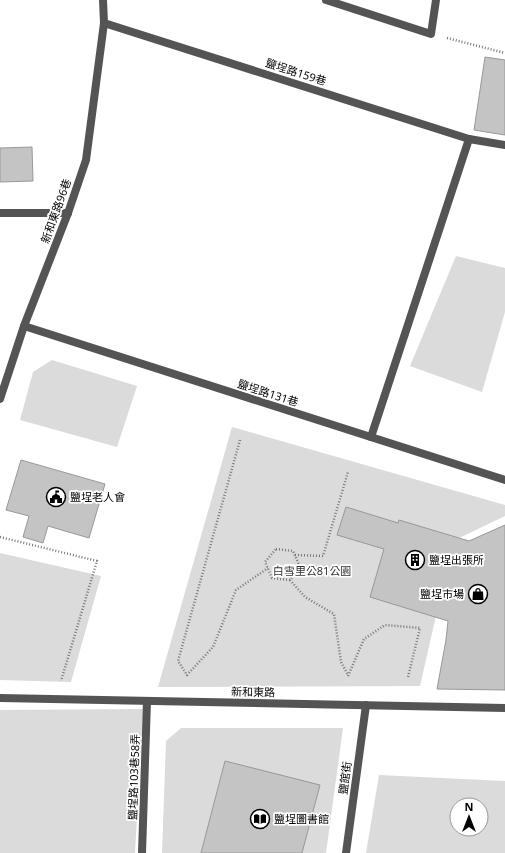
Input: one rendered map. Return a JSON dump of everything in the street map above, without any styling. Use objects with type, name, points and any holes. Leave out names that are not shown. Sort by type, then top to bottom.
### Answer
[{"type":"street","points":[[103,0],[104,23]]},
{"type":"street","points":[[326,0],[431,34],[436,0]]},
{"type":"street","name":"鹽埕路159巷","points":[[104,23],[469,138],[505,144]]},
{"type":"street","name":"新和東路96巷","points":[[0,399],[3,379],[68,213],[86,160],[104,23]]},
{"type":"street","points":[[371,437],[469,138]]},
{"type":"street","points":[[0,213],[68,213]]},
{"type":"street","name":"鹽埕路131巷","points":[[24,326],[505,480]]},
{"type":"street","name":"新和東路","points":[[0,698],[505,708]]},
{"type":"street","name":"鹽埕路103巷58弄","points":[[142,853],[147,701]]},
{"type":"street","name":"鹽館街","points":[[346,853],[366,705]]},
{"type":"path","points":[[431,34],[505,53]]},
{"type":"path","points":[[240,440],[178,661],[187,675],[213,647],[236,590],[268,568]]},
{"type":"path","points":[[295,555],[323,556],[348,472]]},
{"type":"path","points":[[0,537],[97,561],[55,700]]},
{"type":"path","points":[[290,580],[300,567],[295,555],[293,551],[276,549],[265,562],[272,578],[290,580],[305,597],[334,614],[341,662],[348,676],[364,639],[385,626],[420,628],[408,677]]},
{"type":"green space","points":[[456,256],[505,268],[505,312],[482,392],[410,366]]},
{"type":"green space","points":[[52,360],[137,386],[117,447],[20,420],[33,372]]},
{"type":"green space","name":"白雪里公81公園","points":[[232,427],[505,505],[505,516],[453,541],[420,686],[158,687]]},
{"type":"green space","points":[[0,553],[101,576],[71,682],[0,680]]},
{"type":"green space","points":[[143,709],[135,853],[0,853],[0,710]]},
{"type":"green space","points":[[181,728],[343,728],[326,853],[162,853],[166,741]]},
{"type":"green space","points":[[379,775],[505,781],[505,853],[366,853]]},
{"type":"building","points":[[485,57],[505,60],[505,135],[474,130]]},
{"type":"building","points":[[32,147],[33,181],[0,182],[0,148]]},
{"type":"building","name":"鹽埕老人會","points":[[21,460],[105,484],[89,538],[48,526],[43,543],[23,537],[29,516],[6,510]]},
{"type":"building","points":[[346,507],[398,523],[399,520],[469,541],[505,525],[505,690],[437,689],[448,621],[370,597],[384,549],[337,535]]},
{"type":"building","name":"鹽埕圖書館","points":[[225,761],[320,785],[302,853],[201,853]]},
{"type":"place","name":"鹽埕老人會","points":[[56,497]]},
{"type":"place","name":"鹽埕出張所","points":[[415,560]]},
{"type":"place","name":"鹽埕市場","points":[[478,594]]},
{"type":"place","name":"鹽埕圖書館","points":[[260,819]]}]
